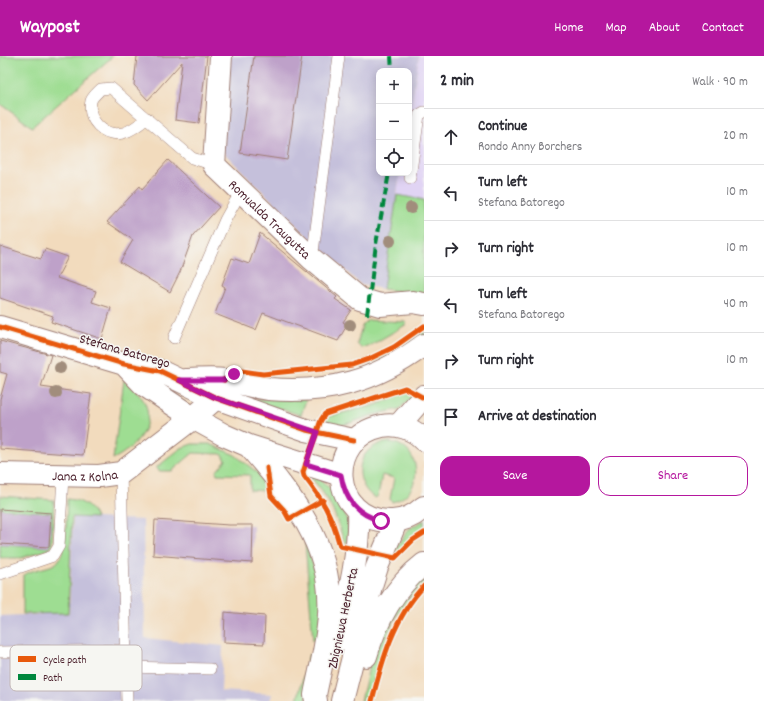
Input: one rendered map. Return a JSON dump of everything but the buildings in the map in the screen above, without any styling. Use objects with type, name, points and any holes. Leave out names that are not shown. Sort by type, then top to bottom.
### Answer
[{"type":"street","points":[[214,165],[221,56]]},
{"type":"street","name":"Romualda Traugutta","points":[[214,165],[312,259],[360,299],[368,303],[380,305],[414,302],[424,304]]},
{"type":"street","name":"Stefana Batorego","points":[[0,327],[124,364],[160,371],[216,398],[306,430],[354,440]]},
{"type":"street","points":[[179,380],[224,380],[270,389],[309,389],[343,385],[384,371],[402,362],[424,345]]},
{"type":"street","name":"Stefana Batorego","points":[[124,364],[144,385],[193,418],[249,446],[341,475]]},
{"type":"street","points":[[398,426],[424,396]]},
{"type":"street","name":"Jana z Kolna","points":[[0,474],[109,476],[121,473],[193,418],[216,398]]},
{"type":"street","points":[[424,440],[412,431],[398,426],[387,425],[374,428],[354,440],[346,452],[342,463],[341,475],[347,497],[358,511],[371,518],[381,521],[396,522],[407,519],[424,507]]},
{"type":"street","points":[[249,446],[280,483],[309,524],[324,564],[329,590],[329,614],[315,695],[316,701]]},
{"type":"street","name":"Zbigniewa Herberta","points":[[324,701],[355,563],[359,526],[358,511]]},
{"type":"street","name":"Zbigniewa Herberta","points":[[342,701],[371,586],[377,567],[396,522]]},
{"type":"street","points":[[354,701],[368,647],[389,602],[424,564]]},
{"type":"lane","points":[[312,259],[339,56]]},
{"type":"lane","points":[[147,118],[140,125],[122,133],[108,132],[96,126],[91,115],[91,100],[100,89],[111,88],[147,118],[192,158],[214,165]]},
{"type":"lane","points":[[410,178],[419,115],[424,112]]},
{"type":"lane","points":[[174,338],[225,220],[241,191]]},
{"type":"lane","points":[[121,473],[126,645]]},
{"type":"lane","points":[[0,574],[53,556],[57,552],[59,546],[63,476]]},
{"type":"lane","points":[[0,652],[10,652]]},
{"type":"lane","points":[[142,667],[210,669]]},
{"type":"lane","points":[[127,691],[127,701]]},
{"type":"shaded area","points":[[212,56],[419,56],[412,99],[412,68],[376,68],[376,176],[400,176],[383,289],[361,285],[301,230],[209,138]]},
{"type":"shaded area","points":[[419,56],[424,56],[424,200],[397,195],[400,176],[412,176],[412,99]]},
{"type":"shaded area","points":[[73,517],[143,520],[145,638],[223,646],[221,691],[272,694],[270,701],[0,701],[0,616],[69,613]]},
{"type":"green space","points":[[0,56],[113,56],[32,127],[0,104]]},
{"type":"green space","points":[[397,195],[424,200],[424,295],[383,289]]},
{"type":"green space","points":[[368,320],[405,322],[407,324],[368,347],[361,348],[357,344],[362,326]]},
{"type":"green space","points":[[424,331],[424,338],[369,365],[372,361]]},
{"type":"green space","points":[[124,380],[142,398],[148,417],[146,426],[136,442],[121,455],[113,459]]},
{"type":"green space","points":[[406,392],[414,396],[399,409],[337,426],[326,423],[327,418],[334,415],[376,405]]},
{"type":"green space","points":[[256,400],[306,400],[301,415],[257,402]]},
{"type":"green space","points":[[390,442],[401,446],[409,452],[414,461],[416,471],[410,490],[402,498],[392,502],[390,499],[394,478],[382,475],[378,496],[375,498],[368,493],[364,486],[360,471],[364,456],[369,450],[379,444]]},
{"type":"green space","points":[[192,444],[210,444],[235,455],[258,473],[267,491],[250,490],[250,475],[217,474],[216,472],[226,460],[221,454],[193,453],[172,471],[160,471],[156,468],[181,448]]},
{"type":"green space","points":[[308,475],[315,477],[329,488],[340,503],[347,519],[347,543],[344,542],[331,506],[321,490]]},
{"type":"green space","points":[[0,496],[54,500],[52,547],[50,549],[21,558],[0,558],[0,544],[49,547],[51,513],[0,509]]},
{"type":"green space","points":[[67,499],[81,502],[94,513],[96,518],[72,517],[68,613],[23,614],[23,576],[30,572],[55,564],[59,560],[62,553],[66,534]]},
{"type":"green space","points":[[424,520],[424,529],[414,535],[396,554],[392,553],[409,529]]},
{"type":"green space","points":[[305,542],[323,593],[319,639],[313,641]]},
{"type":"green space","points":[[424,575],[424,584],[403,607],[385,642],[369,701],[361,701],[370,663],[394,609]]},
{"type":"green space","points":[[309,654],[316,659],[306,701],[297,701]]},
{"type":"marked path","points":[[391,56],[392,68]]},
{"type":"marked path","points":[[367,315],[376,244],[388,176]]},
{"type":"cycle path","points":[[224,380],[242,371],[263,374],[352,365],[394,347],[424,326]]},
{"type":"cycle path","points":[[0,327],[124,364],[160,371],[216,398],[306,430],[354,440]]},
{"type":"cycle path","points":[[424,398],[405,388],[325,414],[321,420],[303,472],[304,476],[317,493],[326,509],[340,546],[395,558],[413,540],[424,533]]},
{"type":"cycle path","points":[[267,468],[271,496],[284,510],[289,519],[323,500]]},
{"type":"cycle path","points":[[372,701],[390,640],[405,611],[424,586]]},
{"type":"route","points":[[234,374],[224,380],[179,380],[216,398],[306,430],[317,432],[306,464],[341,475],[343,487],[353,506],[358,511],[371,518],[381,521]]}]
